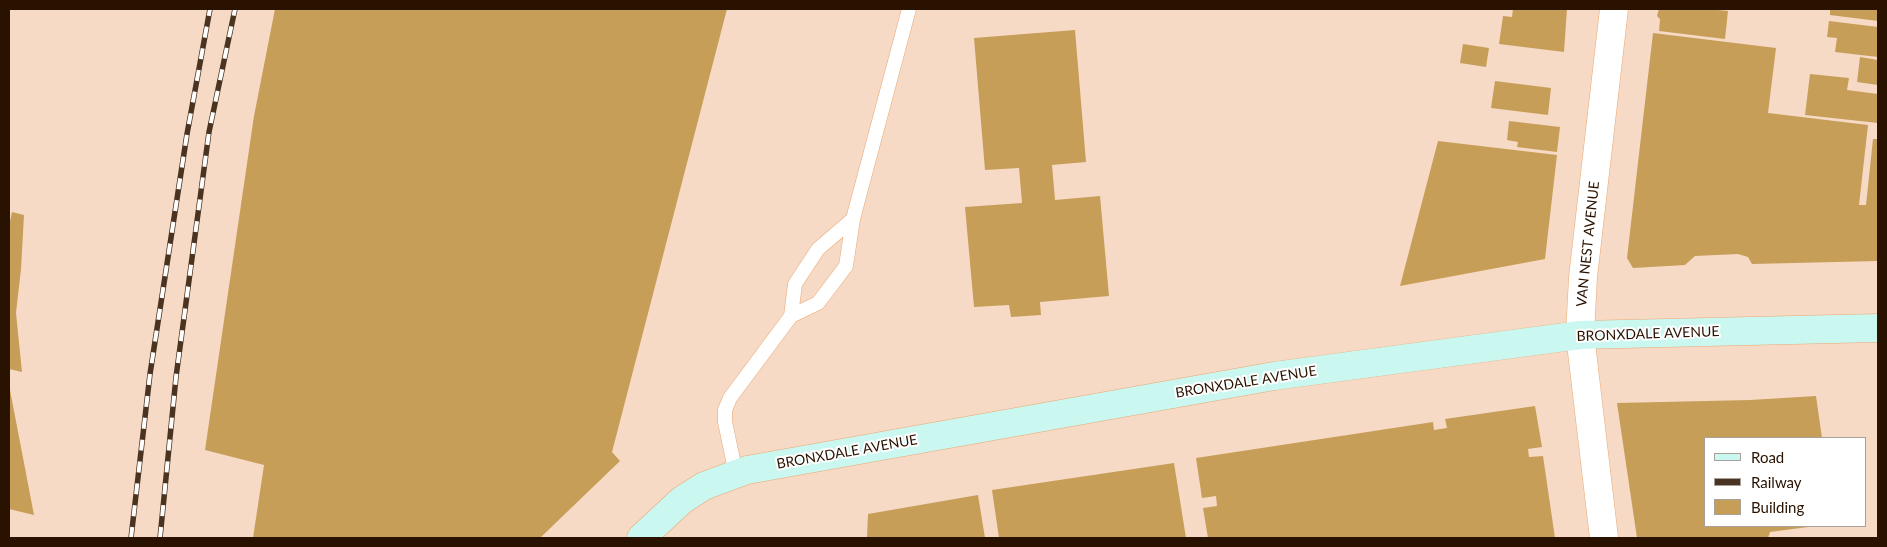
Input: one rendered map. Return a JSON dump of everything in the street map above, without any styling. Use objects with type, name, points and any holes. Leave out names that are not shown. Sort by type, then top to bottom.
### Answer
[{"type":"street","name":"VAN NEST AVENUE","points":[[1604,538],[1580,335],[1583,277],[1614,9]]},
{"type":"street","name":"BRONXDALE AVENUE","points":[[641,538],[682,500],[704,486],[747,470],[1274,376],[1580,335],[1878,328]]},
{"type":"lane","points":[[736,474],[724,422],[725,410],[730,398],[791,316],[818,303],[846,266],[853,219],[880,123],[908,9]]},
{"type":"lane","points":[[791,316],[795,284],[818,248],[853,219]]},
{"type":"building","points":[[275,9],[727,9],[612,452],[620,461],[540,538],[253,538],[264,465],[205,450],[254,116]]},
{"type":"building","points":[[1513,9],[1567,9],[1564,52],[1499,44],[1503,16],[1512,17]]},
{"type":"building","points":[[1659,9],[1728,11],[1725,39],[1659,31],[1660,19],[1657,16]]},
{"type":"building","points":[[1830,9],[1878,9],[1878,21],[1830,15]]},
{"type":"building","points":[[1829,21],[1878,27],[1878,57],[1835,52],[1837,38],[1827,37]]},
{"type":"building","points":[[1075,30],[1086,162],[1052,165],[1055,200],[1100,196],[1109,296],[1040,302],[1041,315],[1011,317],[1009,305],[974,307],[965,207],[1022,203],[1019,168],[985,170],[974,38]]},
{"type":"building","points":[[1653,33],[1776,48],[1768,113],[1868,125],[1859,205],[1866,205],[1873,139],[1878,139],[1878,261],[1752,264],[1748,257],[1738,254],[1695,256],[1685,265],[1633,268],[1627,258]]},
{"type":"building","points":[[1463,44],[1489,48],[1486,67],[1460,63]]},
{"type":"building","points":[[1860,57],[1878,60],[1878,85],[1857,82]]},
{"type":"building","points":[[1810,74],[1849,78],[1847,90],[1878,94],[1878,123],[1805,115]]},
{"type":"building","points":[[1495,81],[1551,88],[1548,115],[1491,108]]},
{"type":"building","points":[[1509,121],[1560,127],[1557,152],[1517,147],[1518,142],[1507,140]]},
{"type":"building","points":[[1438,141],[1557,155],[1545,259],[1400,286]]},
{"type":"building","points":[[12,212],[24,215],[16,313],[22,372],[9,369],[9,226]]},
{"type":"building","points":[[10,390],[34,515],[9,509]]},
{"type":"building","points":[[1816,396],[1822,437],[1704,437],[1704,527],[1808,527],[1770,532],[1768,538],[1637,538],[1617,403],[1750,400]]},
{"type":"building","points":[[1535,406],[1542,447],[1528,449],[1529,457],[1543,456],[1555,538],[1208,538],[1203,508],[1217,506],[1216,496],[1202,498],[1196,458],[1433,422],[1434,430],[1447,428],[1445,419]]},
{"type":"building","points":[[1174,463],[1186,538],[999,538],[992,490]]},
{"type":"building","points":[[978,495],[985,538],[867,538],[868,514]]},
{"type":"railway","points":[[131,538],[150,374],[187,134],[210,9]]},
{"type":"railway","points":[[160,538],[176,377],[209,132],[235,9]]}]
